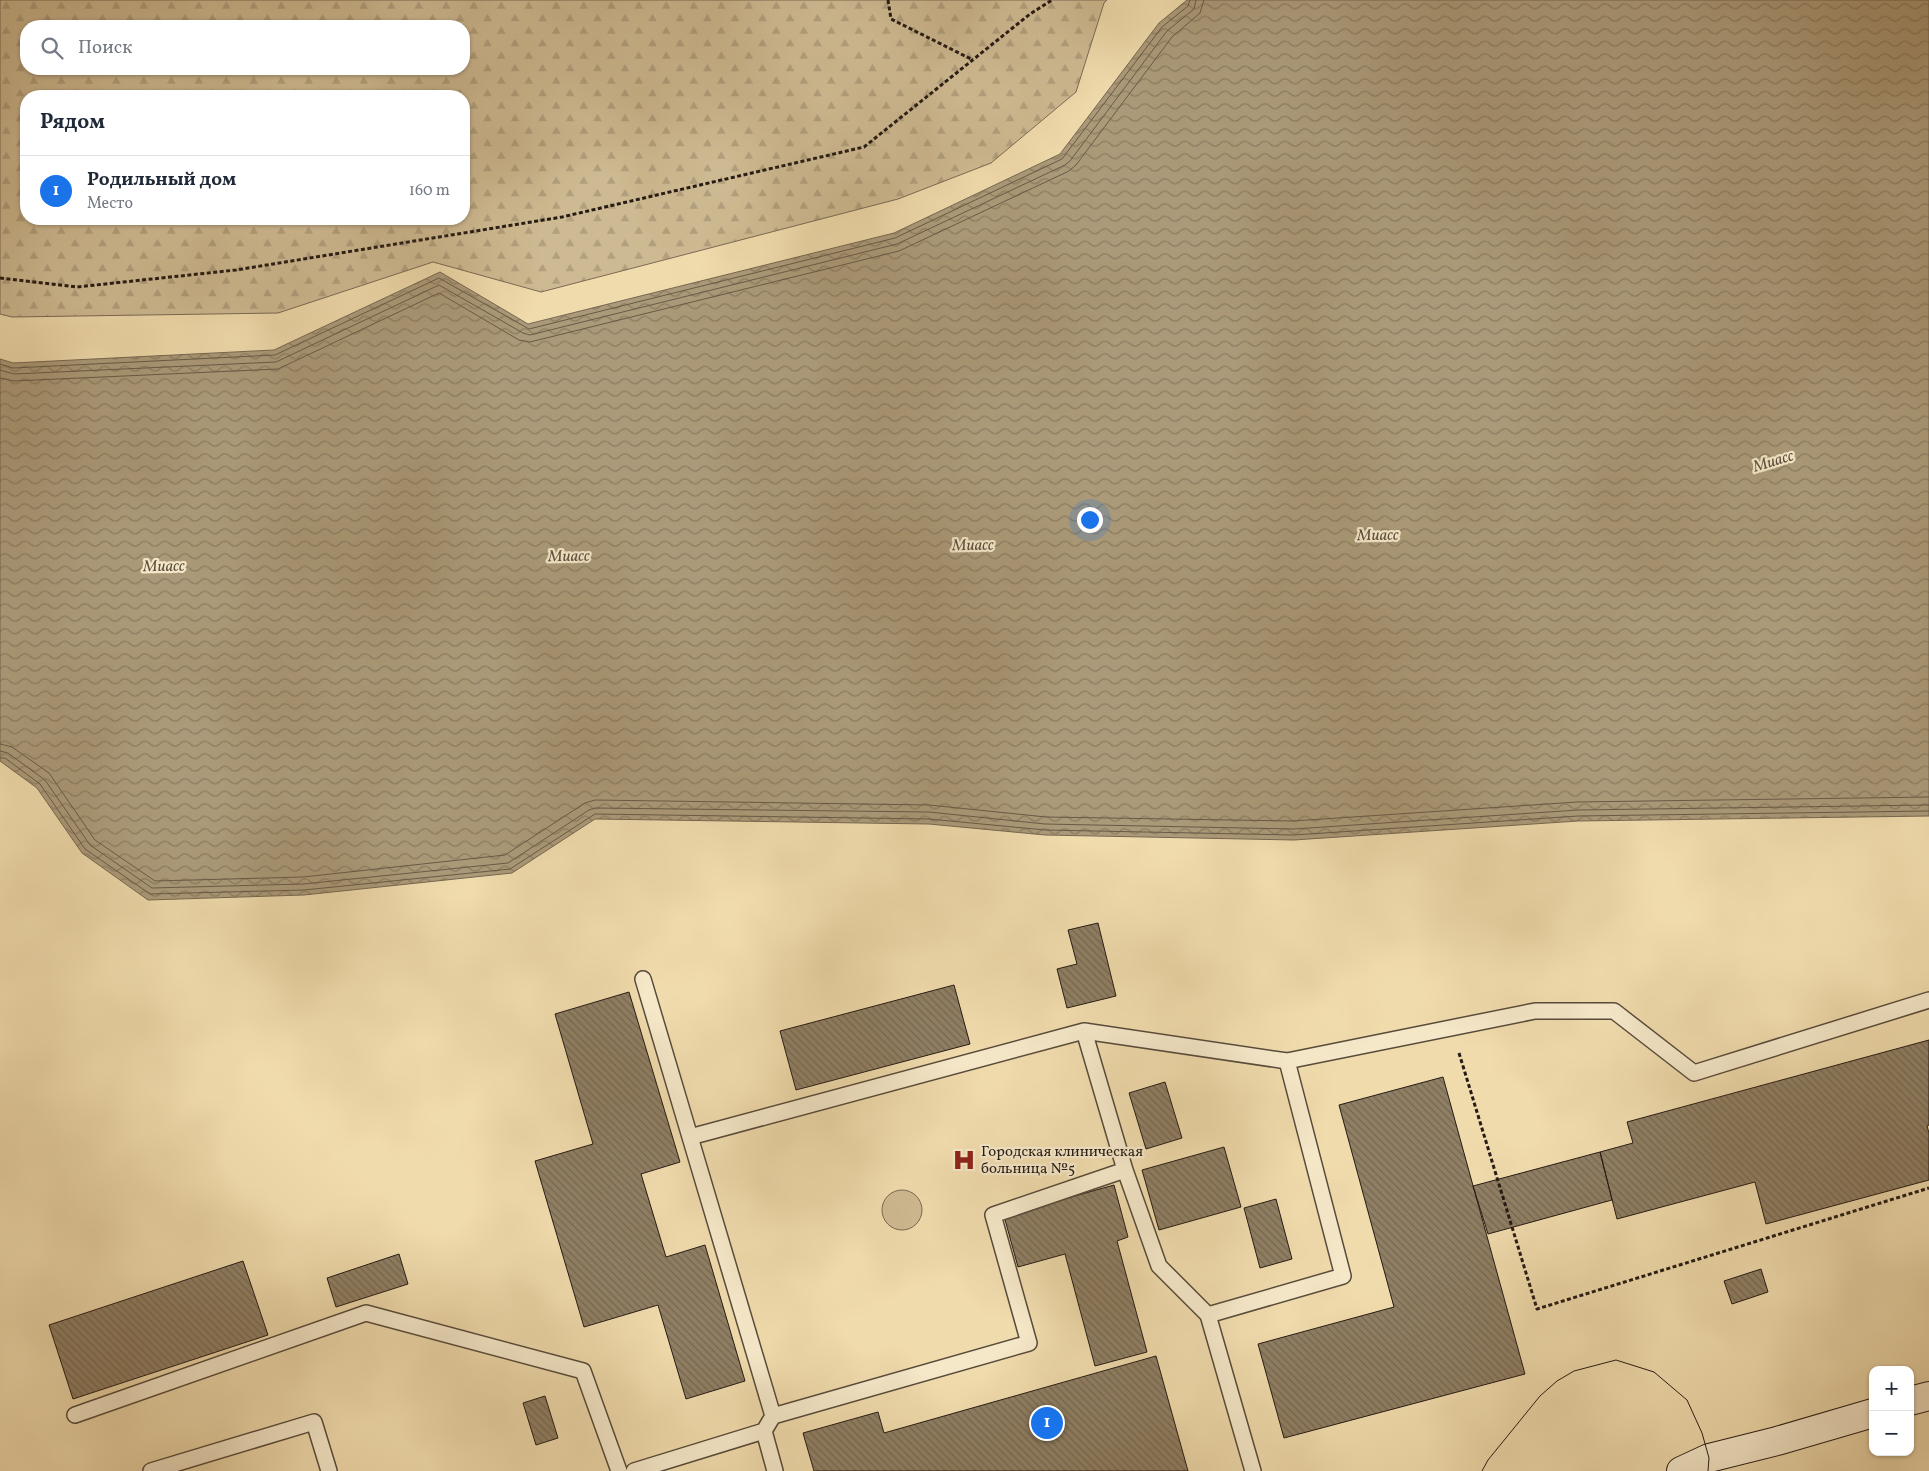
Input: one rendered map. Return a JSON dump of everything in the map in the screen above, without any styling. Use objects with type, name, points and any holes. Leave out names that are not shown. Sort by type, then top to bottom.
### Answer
[{"type":"main road","points":[[1914,1401],[1929,1396]]},
{"type":"main road","points":[[1681,1471],[1709,1458],[1777,1441],[1869,1413]]},
{"type":"lane","points":[[643,979],[773,1416]]},
{"type":"lane","points":[[690,1137],[1084,1031],[1287,1061],[1535,1011],[1614,1011],[1694,1073],[1929,1000]]},
{"type":"lane","points":[[1084,1031],[1125,1170],[1159,1266],[1208,1315],[1253,1471]]},
{"type":"lane","points":[[1208,1315],[1343,1276],[1287,1061]]},
{"type":"lane","points":[[634,1471],[764,1431],[773,1416],[1029,1343],[993,1215],[1125,1170]]},
{"type":"lane","points":[[75,1415],[366,1313],[583,1371],[619,1471]]},
{"type":"lane","points":[[150,1471],[314,1422],[329,1471]]},
{"type":"lane","points":[[764,1431],[775,1471]]},
{"type":"path","points":[[888,0],[891,19],[973,60]]},
{"type":"path","points":[[0,278],[77,287],[236,270],[562,217],[864,147],[1030,14],[1052,0]]},
{"type":"path","points":[[1452,1028],[1537,1310],[1929,1188]]},
{"type":"green space","points":[[0,0],[1107,0],[1104,3],[1076,92],[991,163],[898,199],[541,292],[433,262],[278,313],[12,317],[0,314]]},
{"type":"green space","points":[[898,1190],[906,1190],[913,1193],[919,1199],[922,1210],[919,1221],[913,1227],[906,1230],[898,1230],[891,1227],[885,1221],[882,1214],[882,1206],[885,1199],[891,1193]]},
{"type":"water","name":"Миасс","points":[[1187,0],[1929,0],[1929,816],[1578,821],[1294,840],[1045,835],[929,824],[595,819],[512,873],[304,895],[148,900],[82,853],[37,788],[0,761],[0,359],[13,363],[274,350],[440,272],[528,324],[894,233],[1060,154],[1159,23]]},
{"type":"building","points":[[1098,923],[1116,996],[1067,1008],[1057,969],[1077,964],[1068,930]]},
{"type":"building","points":[[954,985],[970,1044],[796,1090],[780,1031]]},
{"type":"building","points":[[629,992],[680,1162],[641,1174],[666,1257],[705,1245],[745,1381],[686,1399],[658,1305],[584,1327],[535,1161],[593,1144],[555,1014]]},
{"type":"building","points":[[1929,1040],[1929,1125],[1927,1126],[1929,1133],[1929,1180],[1766,1224],[1755,1182],[1617,1219],[1600,1152],[1633,1143],[1627,1122]]},
{"type":"building","points":[[1443,1077],[1525,1374],[1284,1438],[1258,1344],[1394,1307],[1339,1105]]},
{"type":"building","points":[[1165,1082],[1182,1138],[1146,1149],[1129,1093]]},
{"type":"building","points":[[1224,1147],[1241,1207],[1159,1230],[1142,1170]]},
{"type":"building","points":[[1600,1152],[1612,1200],[1488,1234],[1473,1186]]},
{"type":"building","points":[[1114,1185],[1128,1237],[1117,1241],[1147,1352],[1095,1366],[1065,1254],[1018,1267],[1004,1216]]},
{"type":"building","points":[[1276,1199],[1292,1259],[1260,1268],[1244,1208]]},
{"type":"building","points":[[399,1254],[408,1284],[336,1307],[327,1278]]},
{"type":"building","points":[[243,1261],[268,1335],[73,1399],[49,1325]]},
{"type":"building","points":[[1761,1269],[1768,1292],[1732,1304],[1724,1281]]},
{"type":"building","points":[[1156,1356],[1188,1471],[814,1471],[803,1433],[878,1412],[884,1433]]},
{"type":"building","points":[[545,1396],[558,1438],[536,1445],[523,1403]]},
{"type":"tram line","points":[[1482,1471],[1488,1460],[1540,1396],[1557,1381],[1574,1371],[1616,1360],[1654,1372],[1687,1400],[1702,1433],[1709,1458],[1708,1471]]},
{"type":"place","name":"Городская клиническая больница №5","points":[[964,1160]]},
{"type":"place","name":"Родильный дом","points":[[1047,1423]]}]
